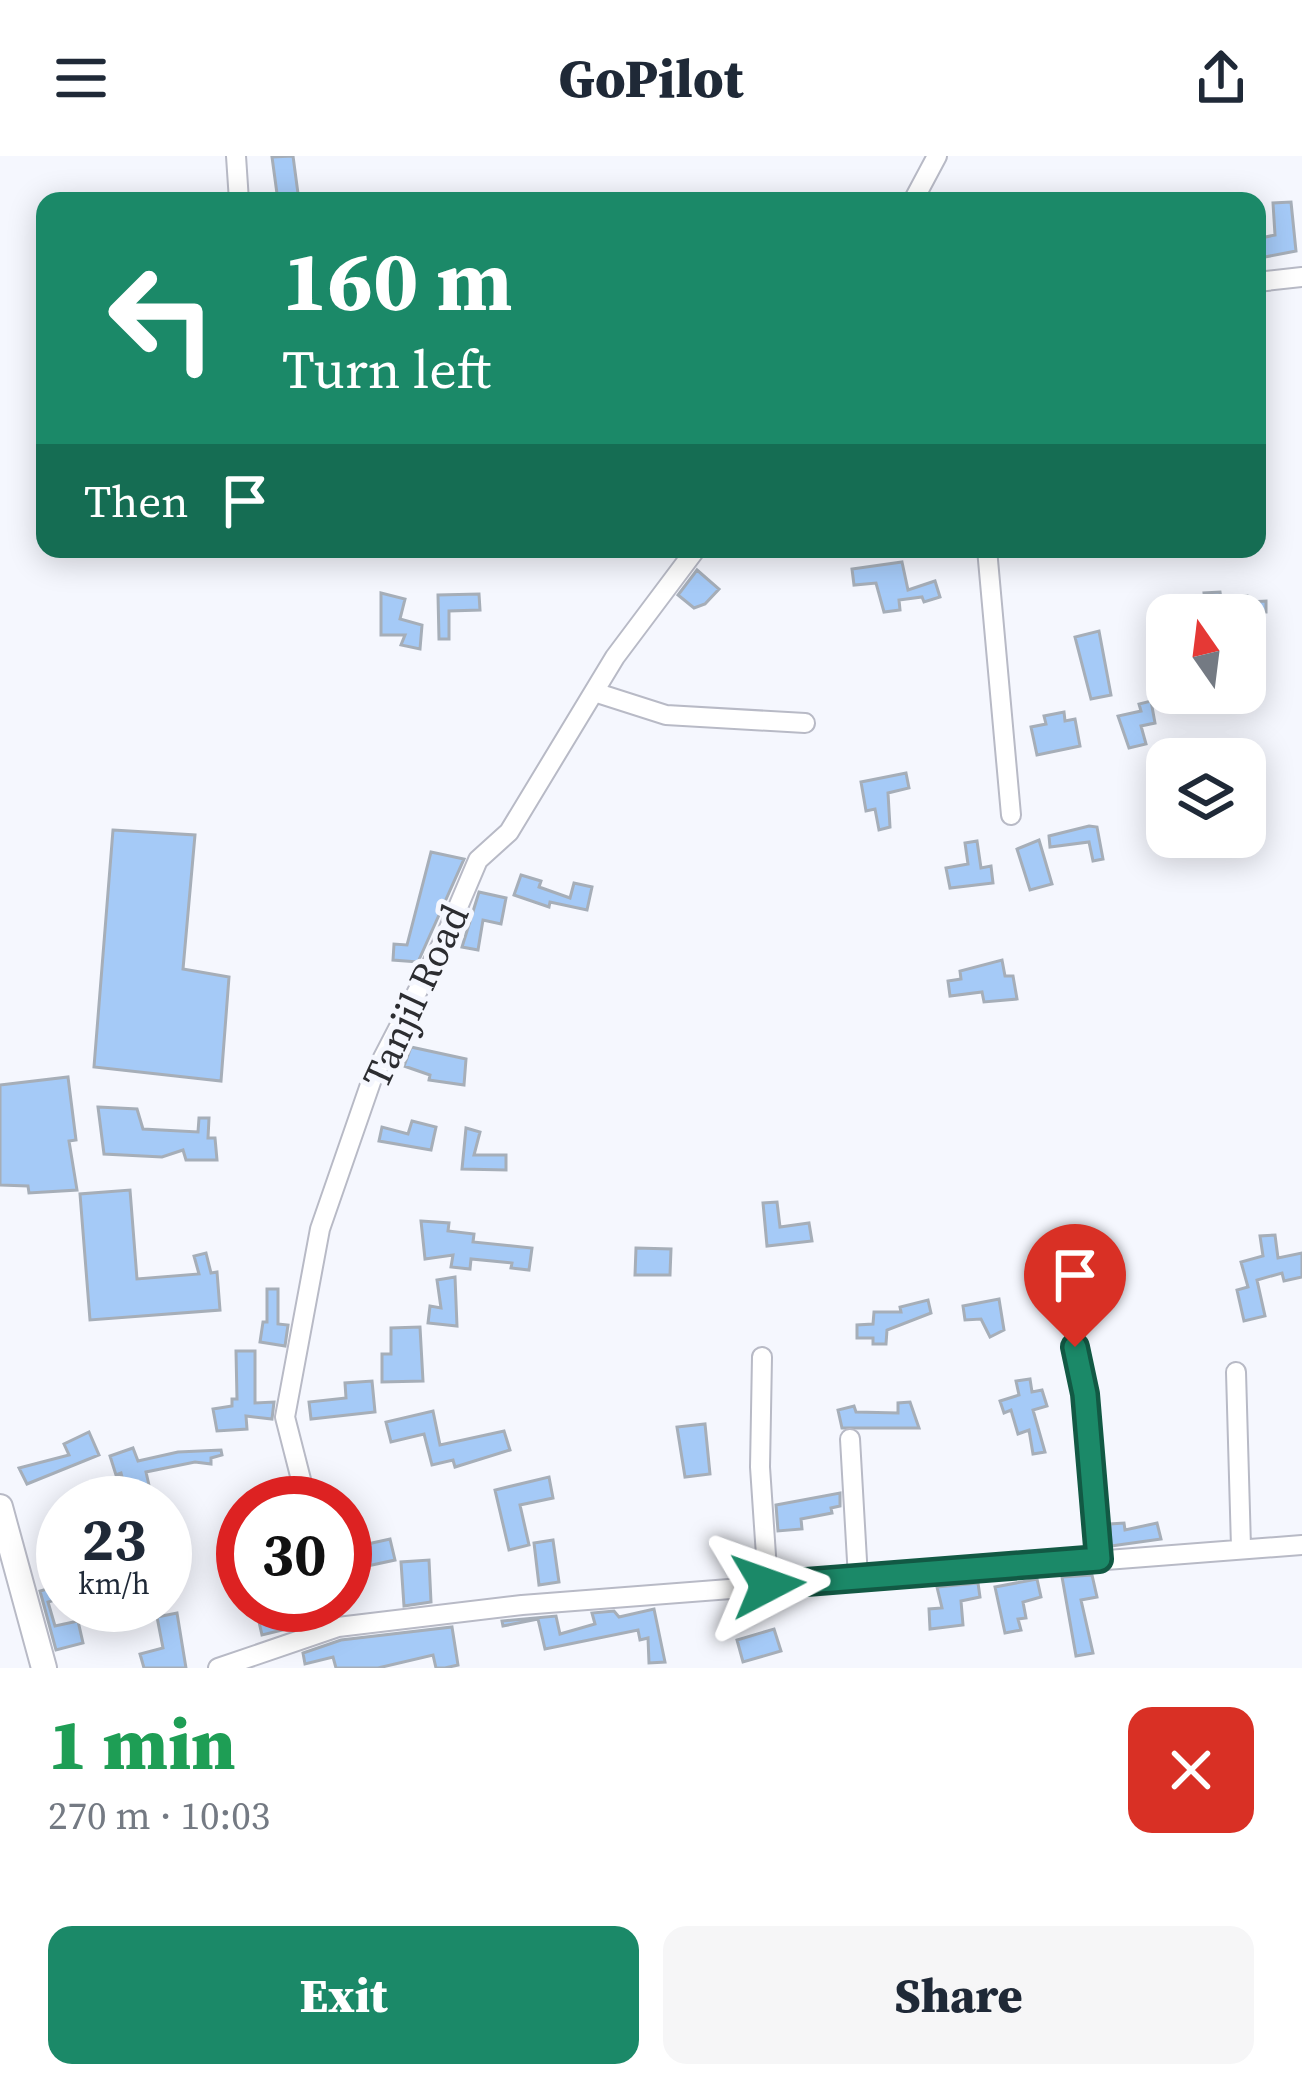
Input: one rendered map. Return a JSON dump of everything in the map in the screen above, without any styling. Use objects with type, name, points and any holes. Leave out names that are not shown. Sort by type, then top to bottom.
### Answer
[{"type":"main road","points":[[0,1507],[44,1668]]},
{"type":"street","points":[[236,156],[238,192]]},
{"type":"street","points":[[918,192],[937,156]]},
{"type":"street","points":[[1266,281],[1302,277]]},
{"type":"street","name":"Tanjil Road","points":[[300,1476],[285,1418],[320,1229],[365,1101],[478,860],[508,832],[594,692],[690,558]]},
{"type":"street","points":[[988,558],[1011,815]]},
{"type":"street","points":[[594,692],[666,715],[805,723]]},
{"type":"street","points":[[1075,1347],[1085,1394],[1099,1559]]},
{"type":"street","points":[[763,1357],[760,1466],[768,1585]]},
{"type":"street","points":[[1236,1372],[1241,1547]]},
{"type":"street","points":[[850,1439],[858,1578]]},
{"type":"street","points":[[372,1624],[522,1604],[1302,1545]]},
{"type":"street","points":[[218,1668],[326,1632]]},
{"type":"building","points":[[293,156],[298,192],[277,192],[272,157]]},
{"type":"building","points":[[1291,202],[1296,251],[1266,257],[1266,237],[1275,235],[1273,203]]},
{"type":"building","points":[[902,562],[908,590],[935,581],[940,597],[924,602],[922,597],[899,600],[900,610],[884,612],[876,583],[854,585],[852,569]]},
{"type":"building","points":[[697,570],[719,589],[694,608],[678,595]]},
{"type":"building","points":[[381,593],[405,599],[400,619],[422,625],[420,649],[401,645],[405,635],[381,635]]},
{"type":"building","points":[[479,594],[480,610],[449,611],[449,639],[439,639],[438,595]]},
{"type":"building","points":[[1099,631],[1111,695],[1091,699],[1075,637]]},
{"type":"building","points":[[1146,702],[1146,714],[1153,714],[1155,723],[1141,726],[1146,744],[1129,748],[1118,716],[1141,711],[1139,704]]},
{"type":"building","points":[[1064,712],[1065,721],[1075,719],[1080,746],[1037,755],[1031,727],[1046,724],[1044,716]]},
{"type":"building","points":[[906,773],[909,788],[888,793],[890,827],[879,830],[875,809],[866,811],[861,782]]},
{"type":"building","points":[[1097,827],[1103,859],[1093,861],[1089,842],[1050,847],[1049,836]]},
{"type":"building","points":[[113,830],[195,835],[183,969],[229,977],[221,1081],[94,1067]]},
{"type":"building","points":[[1039,840],[1052,884],[1030,890],[1017,849]]},
{"type":"building","points":[[977,841],[981,868],[991,866],[993,883],[950,888],[946,868],[968,864],[965,843]]},
{"type":"building","points":[[431,852],[464,859],[418,962],[393,960],[394,944],[407,945]]},
{"type":"building","points":[[521,875],[570,898],[574,883],[592,887],[587,910],[550,902],[549,907],[514,895]]},
{"type":"building","points":[[479,892],[506,898],[501,924],[483,920],[478,950],[462,947]]},
{"type":"building","points":[[1002,960],[1005,976],[1013,976],[1017,999],[984,1002],[982,992],[950,996],[948,981],[961,979],[960,971]]},
{"type":"building","points":[[411,1047],[466,1059],[464,1085],[429,1080],[430,1075],[404,1066]]},
{"type":"building","points":[[68,1077],[76,1140],[69,1141],[77,1190],[29,1193],[28,1186],[0,1185],[0,1085]]},
{"type":"building","points":[[98,1107],[137,1109],[143,1129],[198,1132],[199,1118],[209,1118],[208,1138],[215,1138],[217,1160],[186,1160],[183,1150],[162,1157],[104,1154]]},
{"type":"building","points":[[412,1121],[436,1127],[431,1150],[379,1141],[382,1127],[408,1134]]},
{"type":"building","points":[[466,1128],[480,1132],[474,1155],[506,1155],[506,1170],[462,1169]]},
{"type":"building","points":[[130,1190],[137,1279],[199,1274],[194,1256],[206,1253],[211,1273],[217,1272],[220,1310],[90,1320],[80,1194]]},
{"type":"building","points":[[777,1202],[780,1227],[809,1223],[812,1241],[767,1246],[763,1203]]},
{"type":"building","points":[[421,1221],[449,1223],[448,1231],[474,1234],[473,1242],[532,1248],[529,1270],[511,1268],[512,1263],[471,1259],[470,1269],[451,1267],[453,1255],[425,1259]]},
{"type":"building","points":[[1275,1235],[1278,1258],[1302,1253],[1302,1277],[1284,1281],[1282,1273],[1257,1280],[1265,1316],[1244,1321],[1237,1290],[1248,1287],[1241,1262],[1263,1256],[1260,1236]]},
{"type":"building","points":[[636,1248],[671,1249],[670,1275],[635,1275]]},
{"type":"building","points":[[455,1277],[457,1326],[428,1323],[430,1306],[441,1308],[437,1280]]},
{"type":"building","points":[[267,1289],[278,1289],[278,1324],[288,1325],[285,1346],[260,1342],[263,1322],[267,1322]]},
{"type":"building","points":[[999,1299],[1004,1330],[990,1337],[981,1319],[965,1320],[963,1306]]},
{"type":"building","points":[[928,1300],[931,1313],[887,1330],[886,1344],[857,1338],[857,1325],[873,1324],[874,1312],[901,1312],[900,1307]]},
{"type":"building","points":[[420,1327],[423,1381],[382,1382],[382,1354],[391,1354],[391,1328]]},
{"type":"building","points":[[236,1351],[255,1351],[255,1403],[274,1402],[272,1419],[246,1416],[247,1429],[217,1431],[213,1409],[232,1406],[232,1399],[237,1399]]},
{"type":"building","points":[[1030,1379],[1032,1392],[1042,1390],[1047,1406],[1033,1410],[1045,1452],[1033,1454],[1029,1430],[1018,1434],[1011,1410],[1004,1413],[1000,1401],[1019,1395],[1016,1381]]},
{"type":"building","points":[[372,1381],[375,1412],[311,1419],[309,1402],[346,1398],[345,1383]]},
{"type":"building","points":[[910,1402],[919,1428],[842,1428],[838,1410],[854,1406],[856,1412],[898,1413],[898,1403]]},
{"type":"building","points":[[433,1411],[440,1445],[504,1431],[510,1450],[455,1467],[453,1460],[432,1465],[424,1434],[391,1442],[386,1422]]},
{"type":"building","points":[[705,1424],[710,1474],[685,1477],[677,1427]]},
{"type":"building","points":[[89,1432],[99,1455],[36,1476],[27,1484],[19,1468],[69,1455],[64,1444]]},
{"type":"building","points":[[133,1448],[138,1461],[178,1452],[221,1450],[222,1455],[211,1458],[211,1464],[195,1462],[146,1472],[147,1476],[116,1475],[110,1456]]},
{"type":"building","points":[[549,1477],[553,1498],[520,1505],[529,1545],[509,1550],[495,1490]]},
{"type":"building","points":[[840,1493],[840,1506],[831,1508],[832,1513],[801,1519],[802,1529],[778,1531],[776,1505]]},
{"type":"building","points":[[1124,1523],[1125,1530],[1157,1523],[1161,1539],[1111,1546],[1110,1524]]},
{"type":"building","points":[[390,1539],[395,1560],[372,1565],[372,1543]]},
{"type":"building","points":[[553,1540],[559,1582],[539,1585],[534,1543]]},
{"type":"building","points":[[429,1560],[431,1602],[404,1606],[401,1562]]},
{"type":"building","points":[[1092,1575],[1097,1597],[1081,1600],[1093,1653],[1076,1656],[1062,1577]]},
{"type":"building","points":[[1037,1579],[1041,1597],[1023,1602],[1026,1618],[1018,1619],[1021,1630],[1005,1633],[995,1587]]},
{"type":"building","points":[[978,1583],[980,1597],[961,1601],[963,1625],[930,1629],[929,1609],[942,1608],[937,1587]]},
{"type":"building","points":[[654,1609],[665,1662],[649,1663],[648,1638],[640,1640],[638,1630],[545,1649],[538,1619],[503,1626],[502,1621],[556,1616],[560,1634],[595,1624],[592,1613],[614,1611],[619,1617]]},
{"type":"building","points":[[452,1627],[458,1665],[436,1668],[433,1655],[378,1668],[336,1668],[333,1657],[305,1664],[303,1653],[341,1640]]},
{"type":"building","points":[[774,1629],[781,1651],[743,1662],[737,1640]]},
{"type":"building","points":[[51,1632],[80,1632],[83,1643],[56,1650]]},
{"type":"building","points":[[160,1632],[180,1632],[186,1668],[144,1668],[140,1654],[163,1648]]},
{"type":"route","points":[[768,1585],[1099,1559],[1085,1394],[1075,1347]]}]
